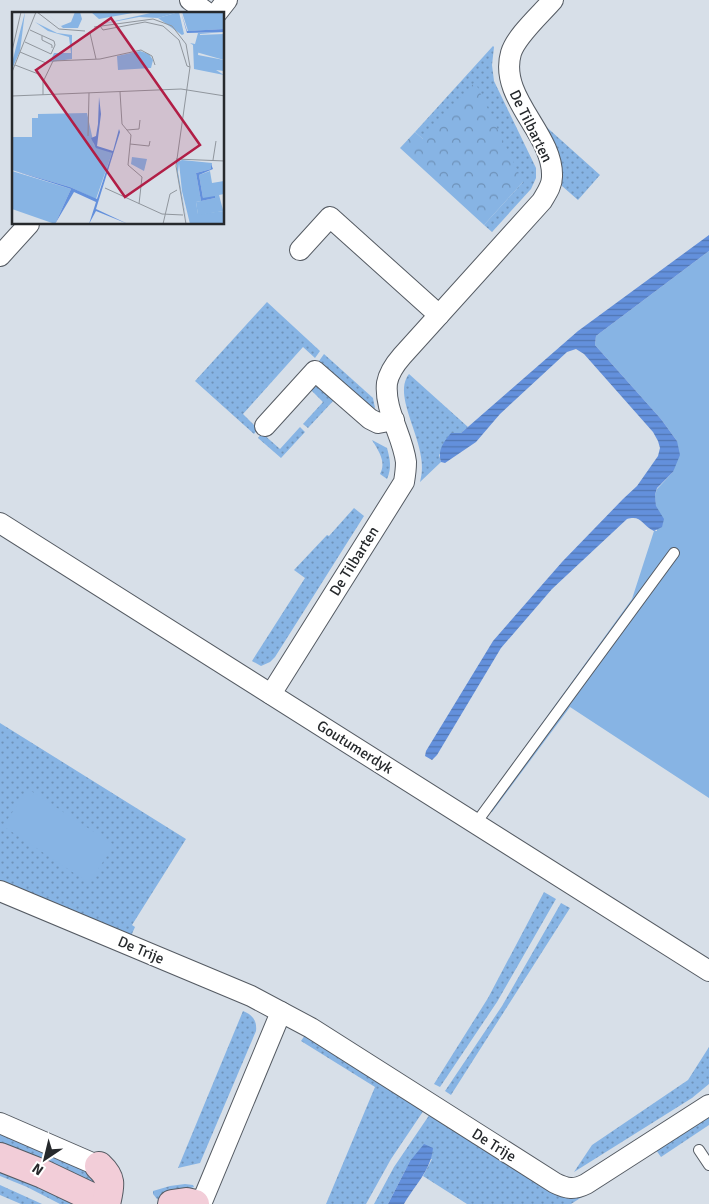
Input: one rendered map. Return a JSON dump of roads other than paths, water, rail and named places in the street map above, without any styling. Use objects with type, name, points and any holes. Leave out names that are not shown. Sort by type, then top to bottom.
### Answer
[{"type":"street","points":[[190,0],[206,12]]},
{"type":"street","points":[[218,12],[227,0]]},
{"type":"street","name":"De Tilbarten","points":[[271,694],[404,482],[406,464],[403,446],[388,396],[387,383],[392,369],[542,201],[549,190],[552,178],[551,162],[511,84],[508,68],[511,51],[521,36],[554,0]]},
{"type":"street","points":[[300,250],[330,217],[439,315]]},
{"type":"street","points":[[0,256],[28,225]]},
{"type":"street","points":[[265,426],[316,371],[370,419],[378,423],[394,420]]},
{"type":"street","name":"Goutumerdyk","points":[[0,523],[709,971]]},
{"type":"street","name":"De Trije","points":[[0,890],[251,996],[311,1028],[555,1183],[569,1189],[578,1188],[586,1184],[709,1105]]},
{"type":"street","points":[[200,1204],[281,1012]]},
{"type":"street","points":[[0,1123],[99,1166],[108,1174],[110,1180],[106,1204],[43,1174],[0,1157]]},
{"type":"street","points":[[172,1204],[186,1202],[195,1204]]},
{"type":"lane","points":[[476,823],[674,553]]},
{"type":"lane","points":[[699,1150],[709,1165]]}]
